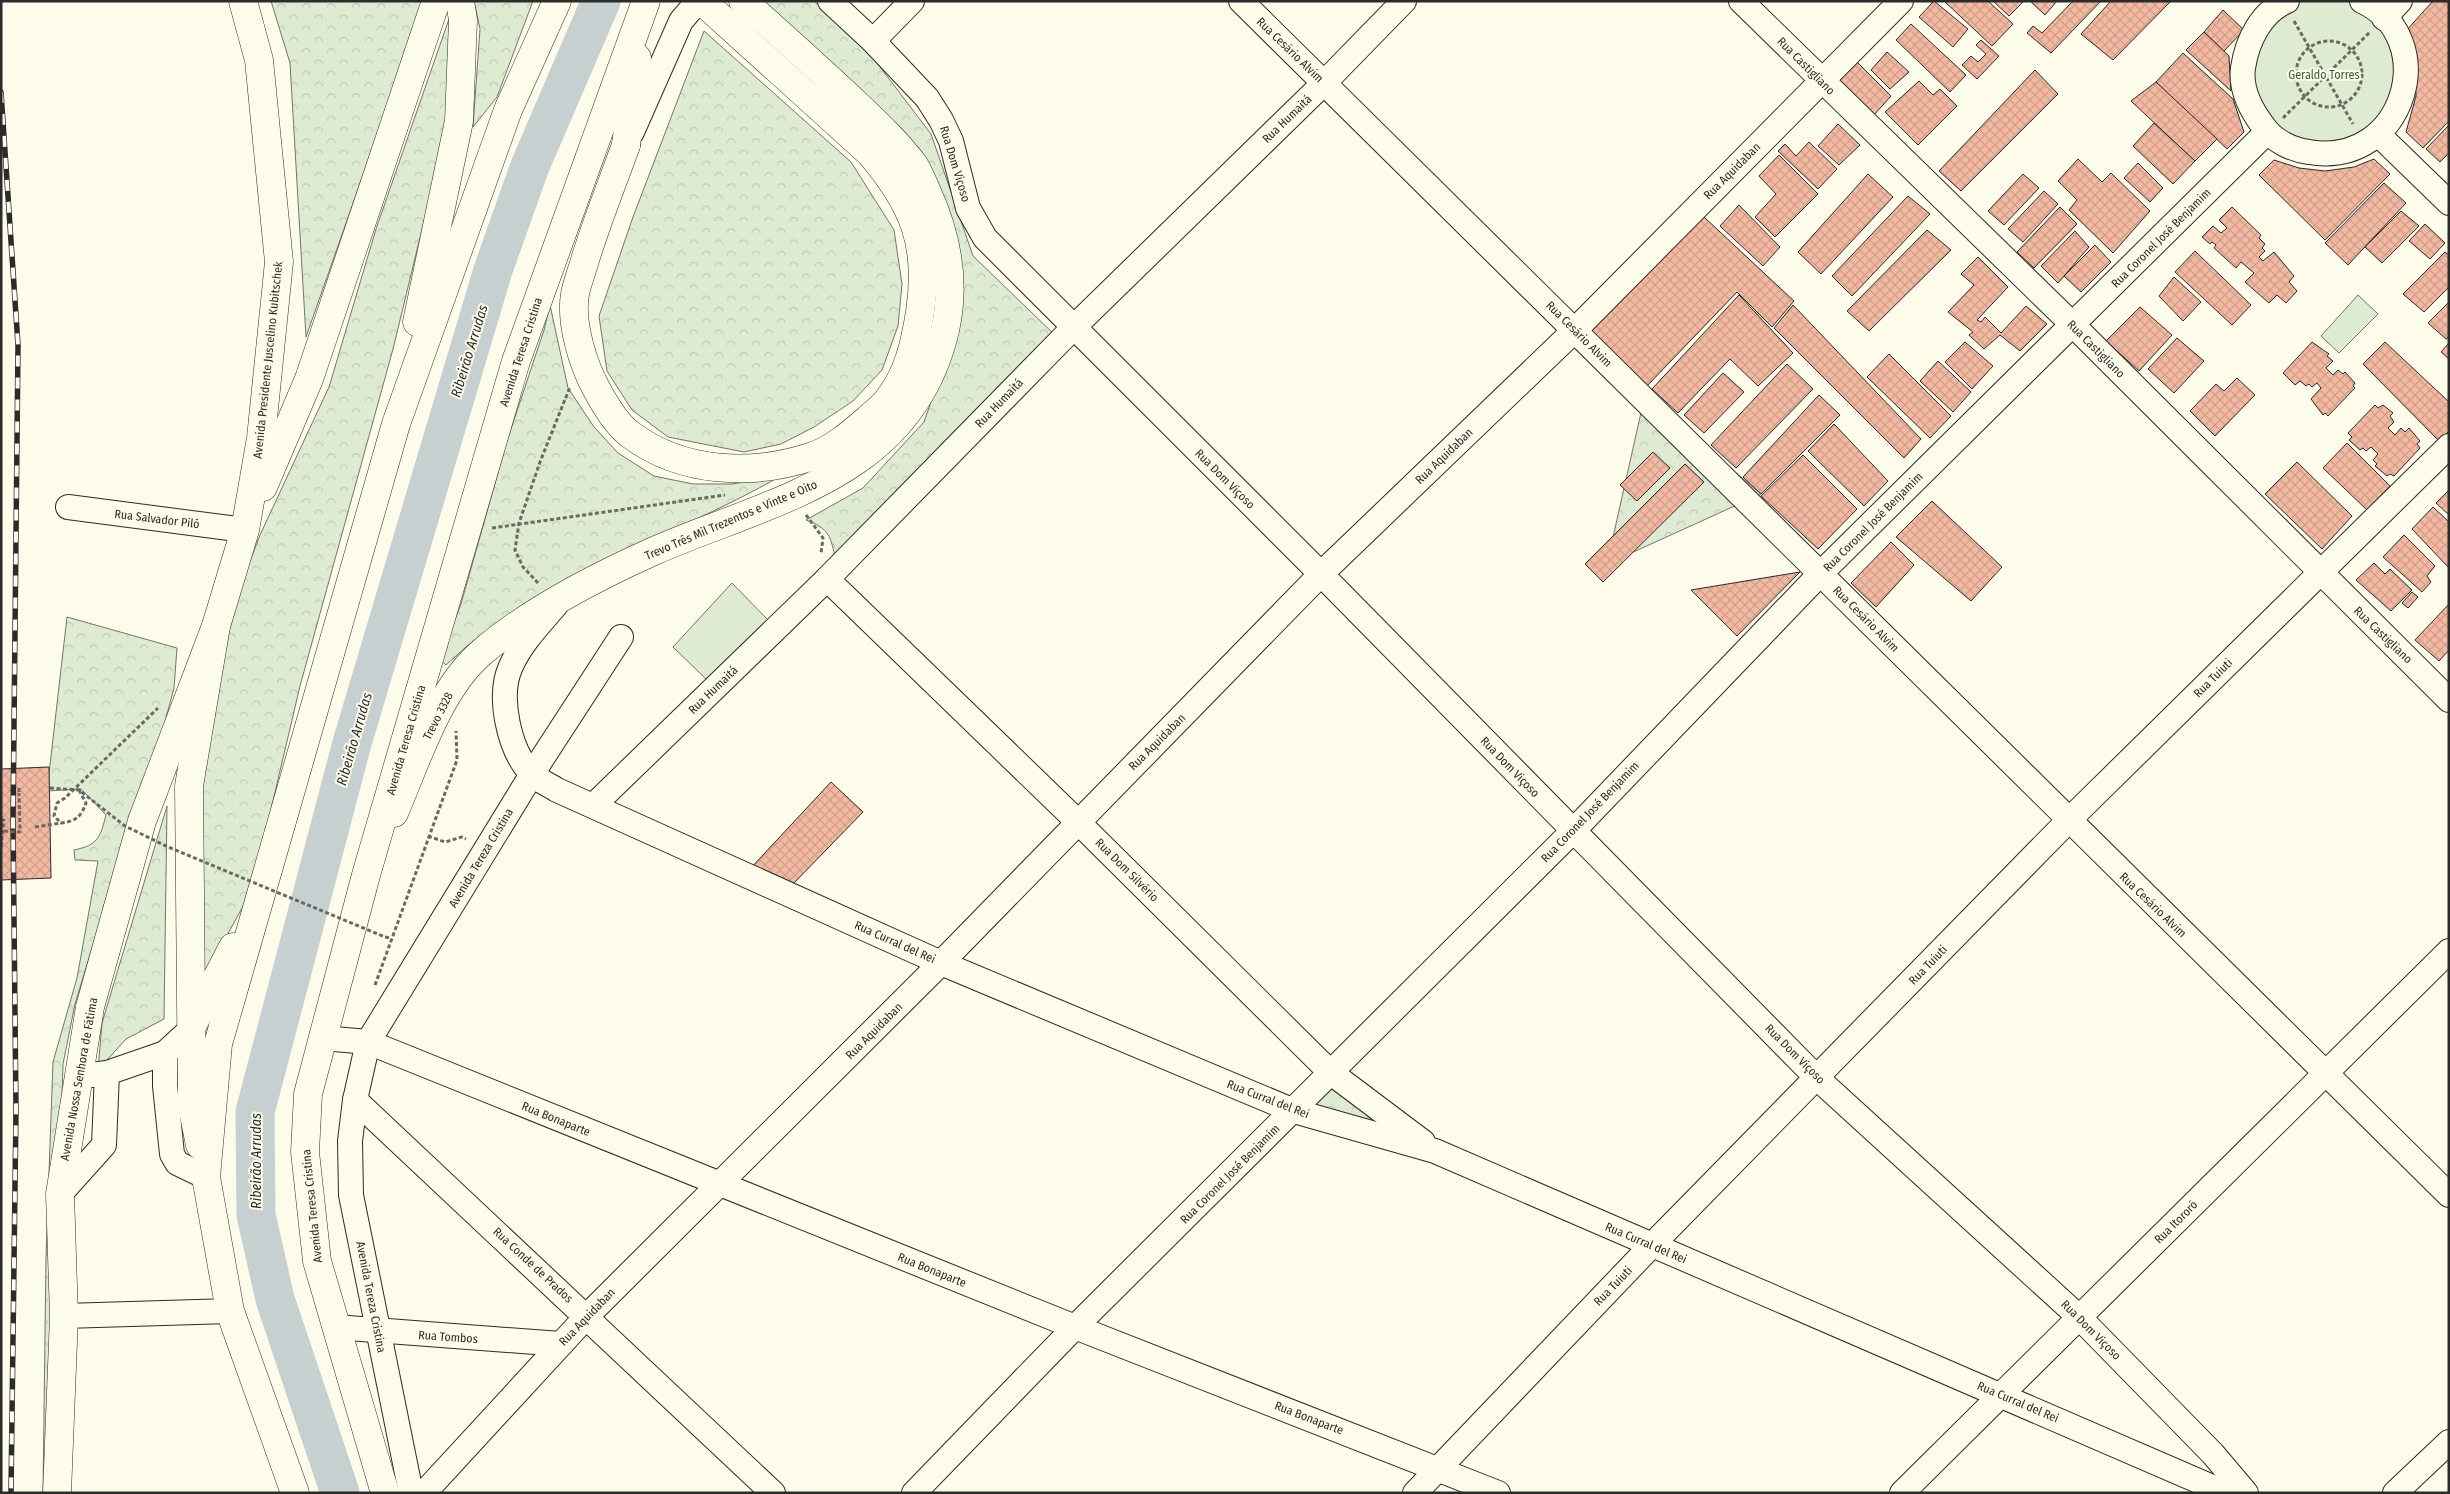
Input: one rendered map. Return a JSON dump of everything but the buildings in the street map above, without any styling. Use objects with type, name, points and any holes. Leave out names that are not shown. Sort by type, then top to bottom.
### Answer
[{"type":"main road","name":"Avenida Presidente Juscelino Kubitschek","points":[[216,626],[245,530],[261,438],[279,262],[259,60],[243,1]]},
{"type":"main road","points":[[245,530],[309,379],[436,1]]},
{"type":"main road","points":[[396,424],[459,121],[464,20],[460,1]]},
{"type":"main road","points":[[206,1173],[218,1044],[259,894],[396,424],[508,110],[557,1]]},
{"type":"main road","points":[[645,4],[626,146],[596,225],[575,296],[578,338],[586,371],[604,404],[630,434],[674,459],[720,469],[760,468],[812,457],[851,433],[886,402],[905,373],[916,340],[924,267],[909,208],[891,178],[870,153],[702,1]]},
{"type":"main road","name":"Trevo Três Mil Trezentos e Vinte e Oito","points":[[551,592],[795,495],[851,467],[894,430],[920,395],[939,355],[947,318],[950,276],[946,240],[916,167],[891,137],[743,1]]},
{"type":"main road","name":"Avenida Teresa Cristina","points":[[385,1493],[317,1262],[305,1152],[308,1094],[366,875],[516,361],[645,4]]},
{"type":"main road","name":"Trevo 3328","points":[[366,875],[433,722],[455,683],[479,654],[520,623],[551,592]]},
{"type":"main road","points":[[216,626],[189,786],[190,1030],[178,1084],[192,1105],[230,1311],[295,1493]]},
{"type":"main road","name":"Avenida Nossa Senhora de Fátima","points":[[57,1493],[64,1316],[60,1194],[77,1077],[90,1007],[142,820],[216,626]]},
{"type":"main road","points":[[190,1030],[259,894]]},
{"type":"street","points":[[626,146],[681,21],[698,1]]},
{"type":"street","name":"Rua Dom Viçoso","points":[[830,1],[873,41],[927,98],[941,120],[951,141],[968,208],[985,238],[1321,574],[1818,1078],[2080,1317],[2213,1454],[2246,1493]]},
{"type":"street","points":[[873,41],[912,1]]},
{"type":"street","name":"Rua Cesário Alvim","points":[[1241,1],[1575,330],[2068,822],[2449,1195]]},
{"type":"street","name":"Rua Humaitá","points":[[594,805],[827,579],[1073,328],[1324,83],[1404,1]]},
{"type":"street","name":"Rua Castigliano","points":[[1740,1],[2073,325],[2449,700]]},
{"type":"street","name":"Rua Aquidaban","points":[[424,1493],[587,1316],[941,963],[1321,574],[1575,330],[1901,1]]},
{"type":"street","points":[[2272,5],[2254,32],[2246,51],[2243,71],[2245,92],[2252,111],[2267,132],[2280,142],[2300,151],[2322,155],[2344,152],[2371,139],[2392,117],[2402,98],[2406,77],[2404,55],[2396,35],[2392,9],[2362,1]]},
{"type":"street","name":"Rua Coronel José Benjamim","points":[[914,1493],[1075,1327],[1294,1111],[1330,1072],[1573,831],[1820,574],[2267,132]]},
{"type":"street","points":[[2371,139],[2449,203]]},
{"type":"street","name":"Rua Tuiuti","points":[[1415,1493],[1651,1246],[2068,822],[2319,572],[2449,446]]},
{"type":"street","name":"Rua Salvador Piló","points":[[68,507],[245,530]]},
{"type":"street","name":"Rua Dom Silvério","points":[[827,579],[1078,822],[1330,1072],[1435,1151]]},
{"type":"street","name":"Rua Curral del Rei","points":[[551,592],[527,640],[510,667],[504,698],[515,749],[532,774],[557,790],[594,805],[941,963],[1294,1111],[1435,1151],[1651,1246],[2002,1394],[2226,1493]]},
{"type":"street","name":"Avenida Tereza Cristina","points":[[368,1042],[532,774],[621,637]]},
{"type":"street","name":"Rua Itororó","points":[[1902,1493],[2449,951]]},
{"type":"street","points":[[77,1077],[107,1073],[165,1053],[190,1030]]},
{"type":"street","points":[[323,1038],[368,1042],[355,1100]]},
{"type":"street","name":"Rua Bonaparte","points":[[368,1042],[719,1185],[1075,1327],[1439,1468],[1498,1493]]},
{"type":"street","points":[[165,1053],[178,1084]]},
{"type":"street","points":[[60,1194],[104,1145],[107,1073]]},
{"type":"street","name":"Avenida Tereza Cristina","points":[[355,1100],[350,1141],[351,1195],[377,1332],[411,1493]]},
{"type":"street","name":"Rua Conde de Prados","points":[[355,1100],[587,1316],[773,1493]]},
{"type":"street","points":[[64,1316],[230,1311]]},
{"type":"street","name":"Rua Tombos","points":[[335,1327],[377,1332],[561,1344]]},
{"type":"street","points":[[2395,1493],[2449,1442]]},
{"type":"street","points":[[1439,1468],[1462,1493]]},
{"type":"path","points":[[2272,5],[2310,49],[2342,104],[2371,139]]},
{"type":"path","points":[[2267,132],[2305,98],[2392,9]]},
{"type":"path","points":[[2328,41],[2353,50],[2361,62],[2363,74],[2360,87],[2354,96],[2332,108],[2318,106],[2305,98],[2296,85],[2295,74],[2298,61],[2310,49],[2328,41]]},
{"type":"path","points":[[551,592],[523,567],[516,550],[519,524],[568,388],[586,371]]},
{"type":"path","points":[[466,532],[595,515],[734,493]]},
{"type":"path","points":[[795,495],[814,528],[823,538],[819,566],[827,579]]},
{"type":"path","points":[[61,823],[54,816],[57,803],[65,798],[168,698],[190,696]]},
{"type":"path","points":[[373,990],[390,938],[457,760]]},
{"type":"path","points":[[4,831],[20,832],[19,788]]},
{"type":"path","points":[[50,788],[79,790],[124,826],[151,839],[390,938]]},
{"type":"path","points":[[35,827],[74,821],[82,815],[86,803],[79,790]]},
{"type":"path","points":[[1,820],[4,820],[1,846]]},
{"type":"path","points":[[428,836],[445,842]]},
{"type":"green space","points":[[271,1],[424,1],[306,337],[290,63]]},
{"type":"green space","points":[[474,1],[533,1],[497,97],[473,127],[480,29]]},
{"type":"green space","points":[[756,1],[814,1],[874,59],[931,134],[973,256],[1057,337],[836,560],[828,534],[814,523],[806,520],[863,488],[924,422],[948,353],[925,186]]},
{"type":"green space","name":"Geraldo Torres","points":[[2295,1],[2349,1],[2363,8],[2379,21],[2396,58],[2396,96],[2359,140],[2308,147],[2262,117],[2246,59],[2254,36]]},
{"type":"green space","points":[[450,16],[448,122],[393,349],[300,686],[252,890],[203,979],[196,790],[224,629],[260,535],[329,387],[376,229]]},
{"type":"green space","points":[[704,31],[851,162],[894,230],[902,284],[898,326],[882,370],[853,401],[814,427],[781,444],[744,452],[668,437],[632,410],[607,371],[599,316],[633,217]]},
{"type":"green space","points":[[2358,295],[2378,314],[2339,353],[2321,336]]},
{"type":"green space","points":[[550,305],[568,388],[594,427],[618,453],[654,476],[693,484],[732,484],[779,477],[693,521],[564,582],[522,606],[483,633],[446,665],[440,659],[461,604],[507,441],[544,330]]},
{"type":"green space","points":[[1647,386],[1703,445],[1761,494],[1607,564]]},
{"type":"green space","points":[[732,583],[768,620],[707,680],[673,647]]},
{"type":"green space","points":[[67,617],[177,648],[174,688],[151,774],[123,846],[75,1004],[63,1064],[49,1493],[43,1493],[46,1256],[53,1062],[77,978],[98,861],[75,860],[74,850],[88,846],[97,839],[106,815],[81,789],[47,791]]},
{"type":"green space","points":[[167,806],[164,1019],[126,1039],[98,1070],[102,1023]]},
{"type":"green space","points":[[1331,1086],[1393,1129],[1312,1108]]},
{"type":"waterway","name":"Ribeirão Arrudas","points":[[340,1493],[275,1299],[256,1215],[255,1112],[352,743],[493,270],[530,166],[601,1]]},
{"type":"railway","points":[[1,92],[18,345],[13,822],[16,1110],[11,1493]]}]
